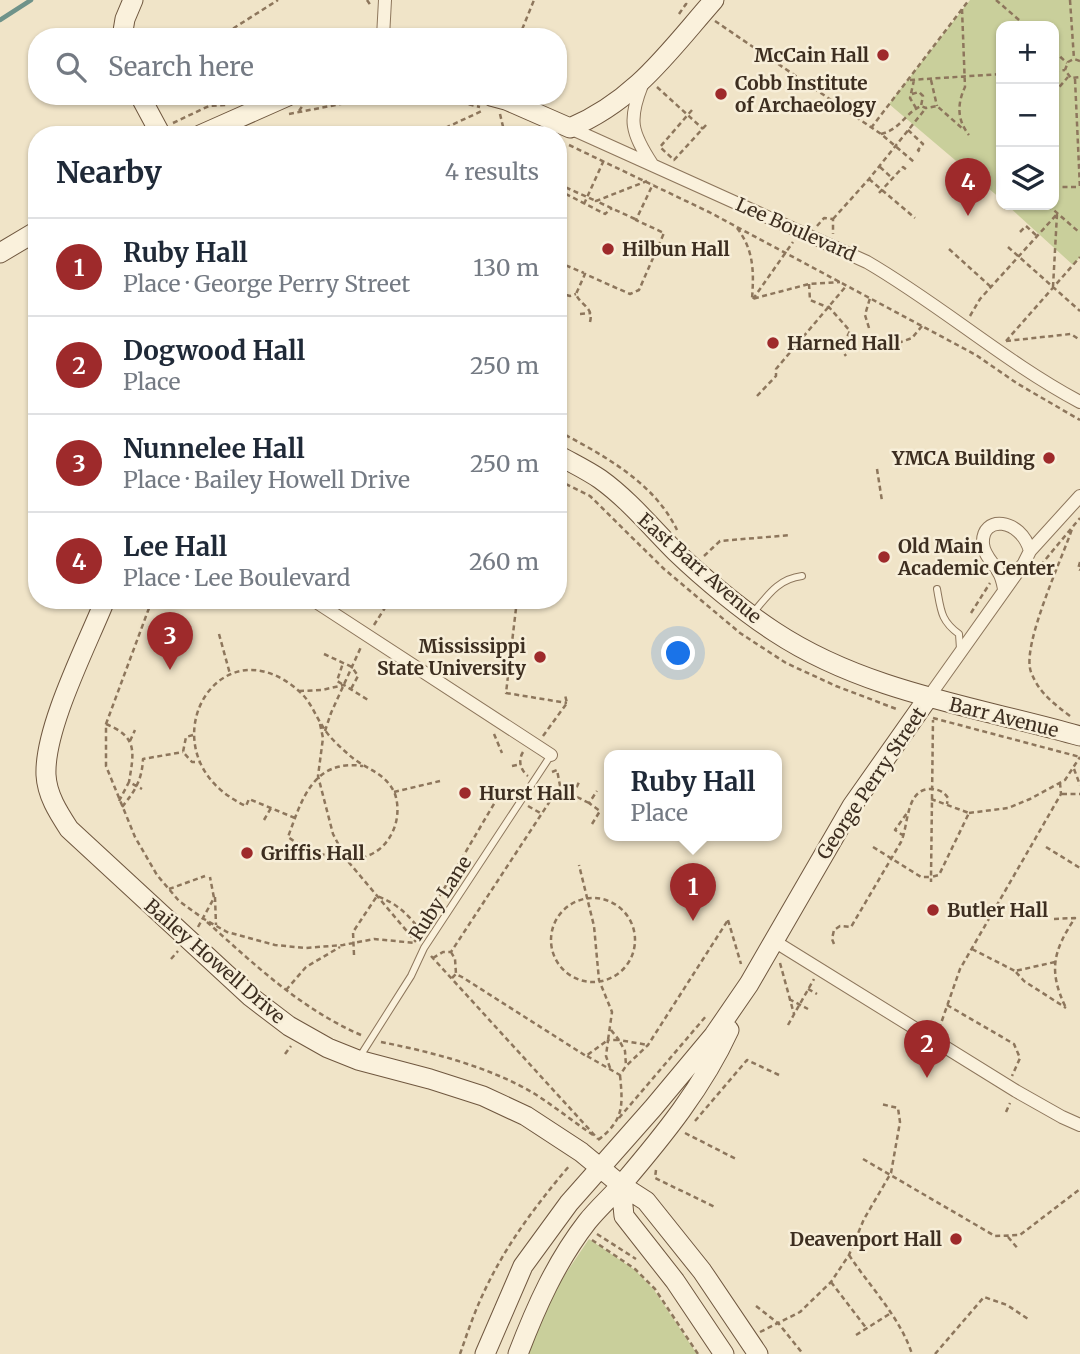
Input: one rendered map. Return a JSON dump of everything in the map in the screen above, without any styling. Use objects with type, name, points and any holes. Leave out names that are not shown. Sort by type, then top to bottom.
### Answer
[{"type":"street","points":[[124,28],[133,0]]},
{"type":"street","points":[[383,28],[385,0]]},
{"type":"street","points":[[653,166],[637,142],[633,129],[633,108],[708,7]]},
{"type":"street","points":[[570,136],[589,120],[651,84]]},
{"type":"street","points":[[145,105],[156,126]]},
{"type":"street","points":[[227,126],[290,105]]},
{"type":"street","name":"Lee Boulevard","points":[[515,105],[552,126]]},
{"type":"street","name":"Lee Boulevard","points":[[567,134],[653,166],[867,262],[966,321],[1080,402]]},
{"type":"street","points":[[0,253],[28,236]]},
{"type":"street","name":"East Barr Avenue","points":[[567,460],[600,479],[643,517],[678,554],[775,632],[812,654],[928,698]]},
{"type":"street","name":"George Perry Street","points":[[485,1354],[523,1266],[600,1166],[714,1035],[747,977],[775,946],[852,806],[1030,551],[1080,496]]},
{"type":"street","points":[[1004,589],[999,572],[983,544],[984,535],[999,523],[1006,524],[1027,539],[1030,551]]},
{"type":"street","name":"Bailey Howell Drive","points":[[101,609],[50,740],[46,775],[52,801],[69,829],[251,997],[289,1026],[328,1048],[358,1060],[483,1096],[526,1116],[581,1152],[621,1185]]},
{"type":"street","points":[[327,609],[551,755]]},
{"type":"street","name":"Barr Avenue","points":[[928,698],[1079,729]]},
{"type":"street","points":[[775,946],[820,969],[1006,1084],[1080,1125]]},
{"type":"street","name":"George Perry Street","points":[[518,1354],[556,1268],[582,1230],[661,1138],[696,1089],[726,1036],[747,977]]},
{"type":"street","points":[[621,1185],[646,1201],[673,1231],[753,1346]]},
{"type":"street","points":[[621,1185],[624,1216],[675,1281],[724,1354]]},
{"type":"lane","points":[[752,614],[776,586],[790,578],[802,576]]},
{"type":"lane","points":[[937,589],[947,625],[960,634],[960,654]]},
{"type":"lane","name":"Ruby Lane","points":[[358,1060],[411,976],[421,946],[522,802],[551,755]]},
{"type":"path","points":[[235,28],[278,0]]},
{"type":"path","points":[[367,0],[374,12]]},
{"type":"path","points":[[523,28],[534,0]]},
{"type":"path","points":[[871,128],[969,0]]},
{"type":"path","points":[[996,0],[1020,21]]},
{"type":"path","points":[[1070,0],[1074,59]]},
{"type":"path","points":[[708,7],[881,134],[914,162]]},
{"type":"path","points":[[931,80],[937,106],[967,133],[958,110],[959,98],[965,87],[962,9]]},
{"type":"path","points":[[1059,56],[1067,63]]},
{"type":"path","points":[[1080,61],[1074,59],[1067,63],[1065,70],[1069,77],[1080,77]]},
{"type":"path","points":[[1059,71],[1065,70]]},
{"type":"path","points":[[908,81],[996,74]]},
{"type":"path","points":[[1059,88],[1069,77]]},
{"type":"path","points":[[1059,187],[1080,187],[1075,79]]},
{"type":"path","points":[[914,80],[911,102],[916,108]]},
{"type":"path","points":[[908,81],[912,93]]},
{"type":"path","points":[[651,84],[703,129]]},
{"type":"path","points":[[912,93],[919,92],[923,96],[921,106]]},
{"type":"path","points":[[173,126],[209,106],[227,105]]},
{"type":"path","points":[[281,116],[292,105]]},
{"type":"path","points":[[450,126],[488,109],[471,105]]},
{"type":"path","points":[[881,134],[893,131],[916,108],[937,106]]},
{"type":"path","points":[[496,107],[510,117]]},
{"type":"path","points":[[496,107],[502,126]]},
{"type":"path","points":[[833,233],[833,219],[880,167],[926,108]]},
{"type":"path","points":[[692,110],[660,147],[674,160],[707,124]]},
{"type":"path","points":[[908,130],[923,144],[918,150],[921,153]]},
{"type":"path","points":[[570,136],[604,160],[734,225],[976,355],[1018,384],[1080,420]]},
{"type":"path","points":[[584,204],[604,160]]},
{"type":"path","points":[[880,167],[892,178]]},
{"type":"path","points":[[880,191],[903,167],[907,170]]},
{"type":"path","points":[[977,178],[981,172]]},
{"type":"path","points":[[869,179],[915,218]]},
{"type":"path","points":[[584,204],[647,181]]},
{"type":"path","points":[[636,220],[653,184]]},
{"type":"path","points":[[567,189],[664,233],[639,290],[630,294],[567,266]]},
{"type":"path","points":[[567,192],[605,214],[612,208]]},
{"type":"path","points":[[579,193],[584,204]]},
{"type":"path","points":[[1054,210],[1080,233]]},
{"type":"path","points":[[966,321],[991,287],[1058,213]]},
{"type":"path","points":[[1053,287],[1058,213]]},
{"type":"path","points":[[817,226],[824,218],[833,219]]},
{"type":"path","points":[[734,225],[745,239],[751,255],[754,274],[752,299]]},
{"type":"path","points":[[1020,232],[1026,226],[1037,236]]},
{"type":"path","points":[[1007,247],[1080,311]]},
{"type":"path","points":[[949,249],[991,287]]},
{"type":"path","points":[[752,299],[785,252]]},
{"type":"path","points":[[1080,257],[1006,341],[1071,334],[1080,340]]},
{"type":"path","points":[[585,274],[576,294],[579,302],[588,307],[591,313],[590,321]]},
{"type":"path","points":[[752,299],[809,284],[840,282]]},
{"type":"path","points":[[809,284],[810,300],[828,306],[850,331],[841,349],[846,356]]},
{"type":"path","points":[[757,396],[776,376],[776,369],[847,285]]},
{"type":"path","points":[[567,295],[576,294]]},
{"type":"path","points":[[869,328],[865,315],[870,298]]},
{"type":"path","points":[[580,314],[591,313]]},
{"type":"path","points":[[898,343],[912,338],[922,326]]},
{"type":"path","points":[[567,436],[604,455],[631,476],[669,512],[682,537]]},
{"type":"path","points":[[877,469],[882,501]]},
{"type":"path","points":[[1079,729],[1045,697],[1030,670],[1031,644],[1073,526],[1080,518]]},
{"type":"path","points":[[696,552],[702,559],[720,541],[790,535]]},
{"type":"path","points":[[1080,562],[1080,570]]},
{"type":"path","points":[[149,609],[106,724],[106,766],[135,837],[157,876],[179,901],[312,1010],[371,1040],[434,1053],[534,1093],[598,1139]]},
{"type":"path","points":[[370,630],[384,609]]},
{"type":"path","points":[[516,609],[506,693],[567,703]]},
{"type":"path","points":[[219,634],[230,674]]},
{"type":"path","points":[[326,731],[364,640]]},
{"type":"path","points":[[324,654],[352,667],[358,677],[351,690]]},
{"type":"path","points":[[343,663],[337,681],[368,699]]},
{"type":"path","points":[[295,818],[249,799],[246,806],[231,799],[215,787],[206,775],[193,735],[197,710],[216,683],[230,674],[246,670],[266,673],[299,691],[310,703],[326,731],[363,766]]},
{"type":"path","points":[[299,691],[344,685]]},
{"type":"path","points":[[540,741],[567,703],[565,695]]},
{"type":"path","points":[[931,799],[969,813],[1008,808],[1065,780],[1080,757],[933,718]]},
{"type":"path","points":[[320,723],[323,738],[318,776],[332,834],[346,859],[421,946],[598,1139]]},
{"type":"path","points":[[106,724],[122,730],[134,752],[129,782],[119,801]]},
{"type":"path","points":[[130,741],[135,730]]},
{"type":"path","points":[[493,732],[502,752]]},
{"type":"path","points":[[183,752],[186,737],[193,735]]},
{"type":"path","points":[[527,746],[520,757],[522,772],[530,778]]},
{"type":"path","points":[[132,760],[183,752]]},
{"type":"path","points":[[183,752],[192,762],[201,762]]},
{"type":"path","points":[[122,807],[140,787],[143,759]]},
{"type":"path","points":[[512,766],[521,764]]},
{"type":"path","points":[[354,765],[363,766],[379,773],[394,792],[398,815],[391,837],[382,847],[370,855],[346,859],[323,855],[286,836],[311,783],[322,773],[354,765]]},
{"type":"path","points":[[1074,768],[1080,785]]},
{"type":"path","points":[[547,777],[556,770],[562,796]]},
{"type":"path","points":[[573,795],[580,780]]},
{"type":"path","points":[[394,792],[440,781]]},
{"type":"path","points":[[129,782],[140,787]]},
{"type":"path","points":[[543,783],[539,789],[552,798],[573,795],[600,811],[592,824]]},
{"type":"path","points":[[935,1040],[960,969],[1061,793],[1060,783]]},
{"type":"path","points":[[904,836],[895,830],[914,798],[925,790],[944,793],[948,798],[947,804]]},
{"type":"path","points":[[421,946],[422,933],[435,904],[498,797],[506,791],[542,814]]},
{"type":"path","points":[[589,803],[597,791]]},
{"type":"path","points":[[1061,793],[1080,794]]},
{"type":"path","points":[[452,952],[552,798]]},
{"type":"path","points":[[264,820],[271,808]]},
{"type":"path","points":[[834,944],[834,930],[840,926],[851,927],[904,836],[908,812]]},
{"type":"path","points":[[932,882],[931,877],[939,875],[969,813]]},
{"type":"path","points":[[873,847],[905,866]]},
{"type":"path","points":[[1046,847],[1080,868]]},
{"type":"path","points":[[579,865],[594,926],[599,981],[612,1012],[606,1056],[612,1071]]},
{"type":"path","points":[[169,889],[208,876],[214,894],[216,925]]},
{"type":"path","points":[[197,929],[214,894]]},
{"type":"path","points":[[377,896],[398,905],[422,933]]},
{"type":"path","points":[[354,955],[353,932],[358,920],[377,896]]},
{"type":"path","points":[[587,899],[604,900],[614,904],[629,919],[634,937],[632,953],[625,967],[612,977],[599,981],[582,980],[571,975],[555,958],[551,946],[552,928],[561,912],[576,902],[587,899]]},
{"type":"path","points":[[972,949],[1015,971],[1024,981],[1066,1008],[1058,991],[1055,962],[1062,937],[1075,918],[1054,919]]},
{"type":"path","points":[[204,919],[227,932],[275,945],[304,948],[352,944],[374,939],[421,946]]},
{"type":"path","points":[[619,1118],[623,1102],[620,1075],[648,1045],[728,920],[741,967],[747,977]]},
{"type":"path","points":[[285,990],[306,967],[343,945]]},
{"type":"path","points":[[775,946],[794,1014]]},
{"type":"path","points":[[433,958],[443,952],[452,952]]},
{"type":"path","points":[[452,952],[456,974],[452,978]]},
{"type":"path","points":[[1015,971],[1055,962]]},
{"type":"path","points":[[788,1025],[820,969]]},
{"type":"path","points":[[456,974],[620,1075]]},
{"type":"path","points":[[808,989],[817,994]]},
{"type":"path","points":[[789,999],[808,1009]]},
{"type":"path","points":[[947,1005],[1014,1044],[1020,1058],[1006,1084]]},
{"type":"path","points":[[598,1139],[610,1131],[709,1013]]},
{"type":"path","points":[[611,1030],[625,1051],[626,1066]]},
{"type":"path","points":[[586,1056],[608,1040],[648,1045]]},
{"type":"path","points":[[694,1123],[747,1060],[779,1075]]},
{"type":"path","points":[[753,1346],[779,1324],[800,1312],[831,1282],[849,1255],[864,1219],[891,1173],[900,1122],[898,1108],[881,1104]]},
{"type":"path","points":[[685,1133],[738,1160]]},
{"type":"path","points":[[460,1354],[483,1295],[499,1264],[543,1196],[581,1152]]},
{"type":"path","points":[[863,1159],[995,1236],[1020,1236],[1080,1189]]},
{"type":"path","points":[[659,1164],[655,1178],[715,1207]]},
{"type":"path","points":[[543,1196],[547,1207],[559,1216]]},
{"type":"path","points":[[582,1230],[644,1266]]},
{"type":"path","points":[[582,1230],[635,1269],[654,1289],[698,1354]]},
{"type":"path","points":[[1008,1237],[1019,1250]]},
{"type":"path","points":[[849,1255],[891,1313],[912,1354]]},
{"type":"path","points":[[831,1282],[867,1328]]},
{"type":"path","points":[[935,1354],[984,1297],[1007,1305],[1028,1319]]},
{"type":"path","points":[[756,1306],[779,1324],[803,1354]]},
{"type":"path","points":[[856,1335],[891,1313]]},
{"type":"green space","points":[[970,0],[1080,0],[1080,257],[1073,265],[1012,210],[1059,210],[1059,21],[996,21],[996,195],[889,104]]},
{"type":"green space","points":[[589,1239],[635,1270],[654,1290],[697,1354],[526,1354],[558,1285]]},
{"type":"waterway","points":[[0,20],[31,0]]},
{"type":"place","name":"McCain Hall","points":[[883,55]]},
{"type":"place","name":"Cobb Institute of Archaeology","points":[[721,94]]},
{"type":"place","name":"Lee Hall","points":[[968,216]]},
{"type":"place","name":"Hilbun Hall","points":[[608,249]]},
{"type":"place","name":"Harned Hall","points":[[773,343]]},
{"type":"place","name":"YMCA Building","points":[[1049,458]]},
{"type":"place","name":"Old Main Academic Center","points":[[884,557]]},
{"type":"place","name":"Mississippi State University","points":[[540,657]]},
{"type":"place","name":"Nunnelee Hall","points":[[170,670]]},
{"type":"place","name":"Hurst Hall","points":[[465,793]]},
{"type":"place","name":"Griffis Hall","points":[[247,853]]},
{"type":"place","name":"Butler Hall","points":[[933,910]]},
{"type":"place","name":"Ruby Hall","points":[[693,921]]},
{"type":"place","name":"Dogwood Hall","points":[[927,1078]]},
{"type":"place","name":"Deavenport Hall","points":[[956,1239]]}]
